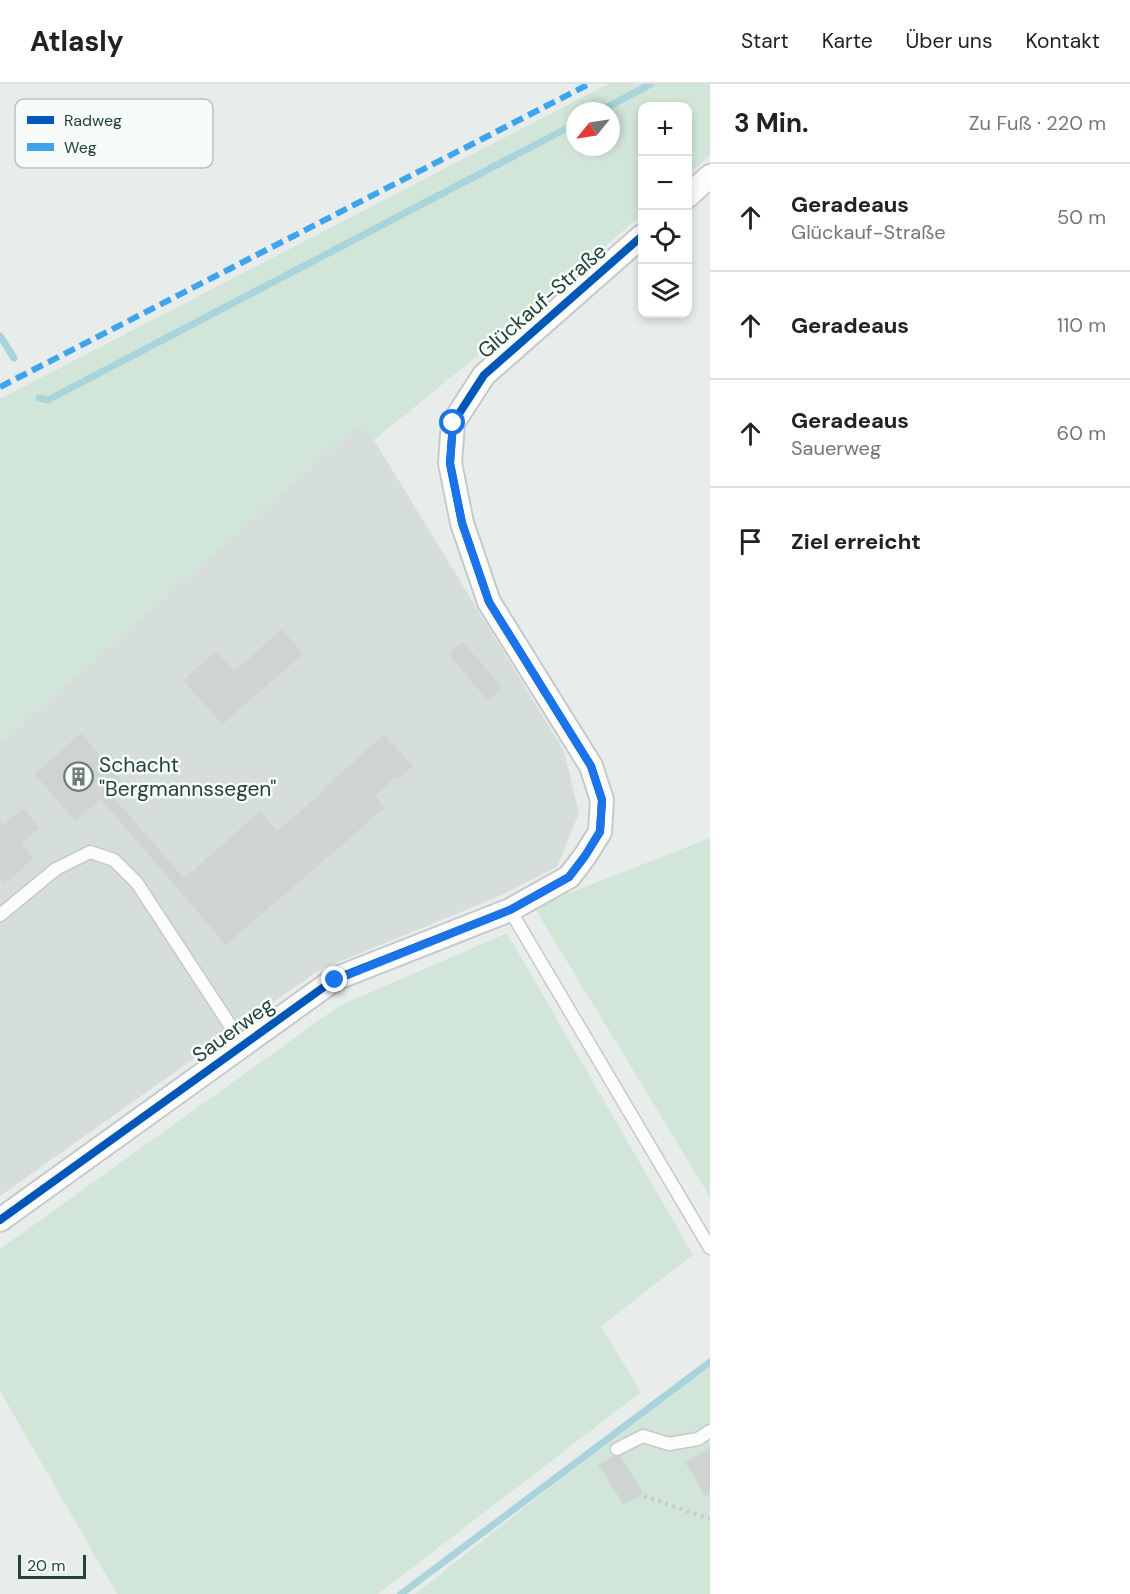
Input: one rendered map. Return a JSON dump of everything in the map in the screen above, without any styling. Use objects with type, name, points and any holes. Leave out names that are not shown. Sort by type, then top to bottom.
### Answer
[{"type":"street","points":[[692,192],[710,176]]},
{"type":"street","name":"Glückauf-Straße","points":[[510,910],[569,877],[600,831],[602,800],[591,766],[489,602],[462,523],[450,464],[453,423],[484,375],[638,240]]},
{"type":"street","name":"Sauerweg","points":[[0,1220],[335,980],[510,910]]},
{"type":"lane","points":[[0,915],[56,869],[90,852],[114,860],[137,883],[243,1045]]},
{"type":"lane","points":[[510,910],[710,1248]]},
{"type":"lane","points":[[617,1449],[643,1436],[669,1444],[698,1439],[710,1431]]},
{"type":"path","points":[[644,1496],[710,1519]]},
{"type":"shaded area","points":[[360,423],[374,440],[564,751],[579,813],[557,867],[495,898],[319,970],[0,1196],[0,743]]},
{"type":"green space","points":[[608,84],[710,84],[710,155],[692,171],[692,102],[638,102],[638,217],[508,331],[374,440],[359,424],[0,743],[0,399],[566,106],[566,156],[620,156],[620,102],[573,102]]},
{"type":"green space","points":[[710,838],[710,1197],[534,907]]},
{"type":"green space","points":[[507,933],[693,1255],[601,1326],[641,1392],[378,1594],[117,1594],[0,1391],[0,1249],[339,1006]]},
{"type":"green space","points":[[710,1367],[710,1594],[415,1594],[567,1474]]},
{"type":"building","points":[[282,630],[302,654],[222,724],[184,680],[216,652],[234,672]]},
{"type":"building","points":[[462,642],[502,688],[488,700],[449,654]]},
{"type":"building","name":"Schacht \"Bergmannssegen\"","points":[[81,734],[121,781],[75,820],[35,774]]},
{"type":"building","points":[[384,735],[412,766],[398,778],[396,776],[374,796],[384,808],[226,944],[176,886],[260,812],[277,832]]},
{"type":"building","points":[[108,792],[184,879],[176,886],[101,798]]},
{"type":"building","points":[[23,809],[39,828],[21,843],[33,858],[5,883],[0,878],[0,820],[4,825]]},
{"type":"building","points":[[710,1448],[710,1493],[706,1496],[686,1463]]},
{"type":"building","points":[[618,1454],[643,1493],[624,1504],[599,1465]]},
{"type":"waterway","points":[[617,102],[651,84]]},
{"type":"waterway","points":[[39,398],[48,400],[566,129]]},
{"type":"waterway","points":[[0,336],[14,358]]},
{"type":"waterway","points":[[401,1594],[710,1362]]},
{"type":"marked path","points":[[0,387],[589,84]]},
{"type":"cycle path","points":[[0,1220],[335,979],[510,910],[569,877],[585,856],[600,832],[602,800],[591,766],[489,602],[462,523],[450,463],[453,423],[484,375],[638,240]]},
{"type":"place","name":"Schacht \"Bergmannssegen\"","points":[[78,777]]},
{"type":"route","points":[[335,980],[510,910],[569,877],[600,831],[602,800],[591,766],[489,602],[462,523],[450,464],[453,423]]}]
